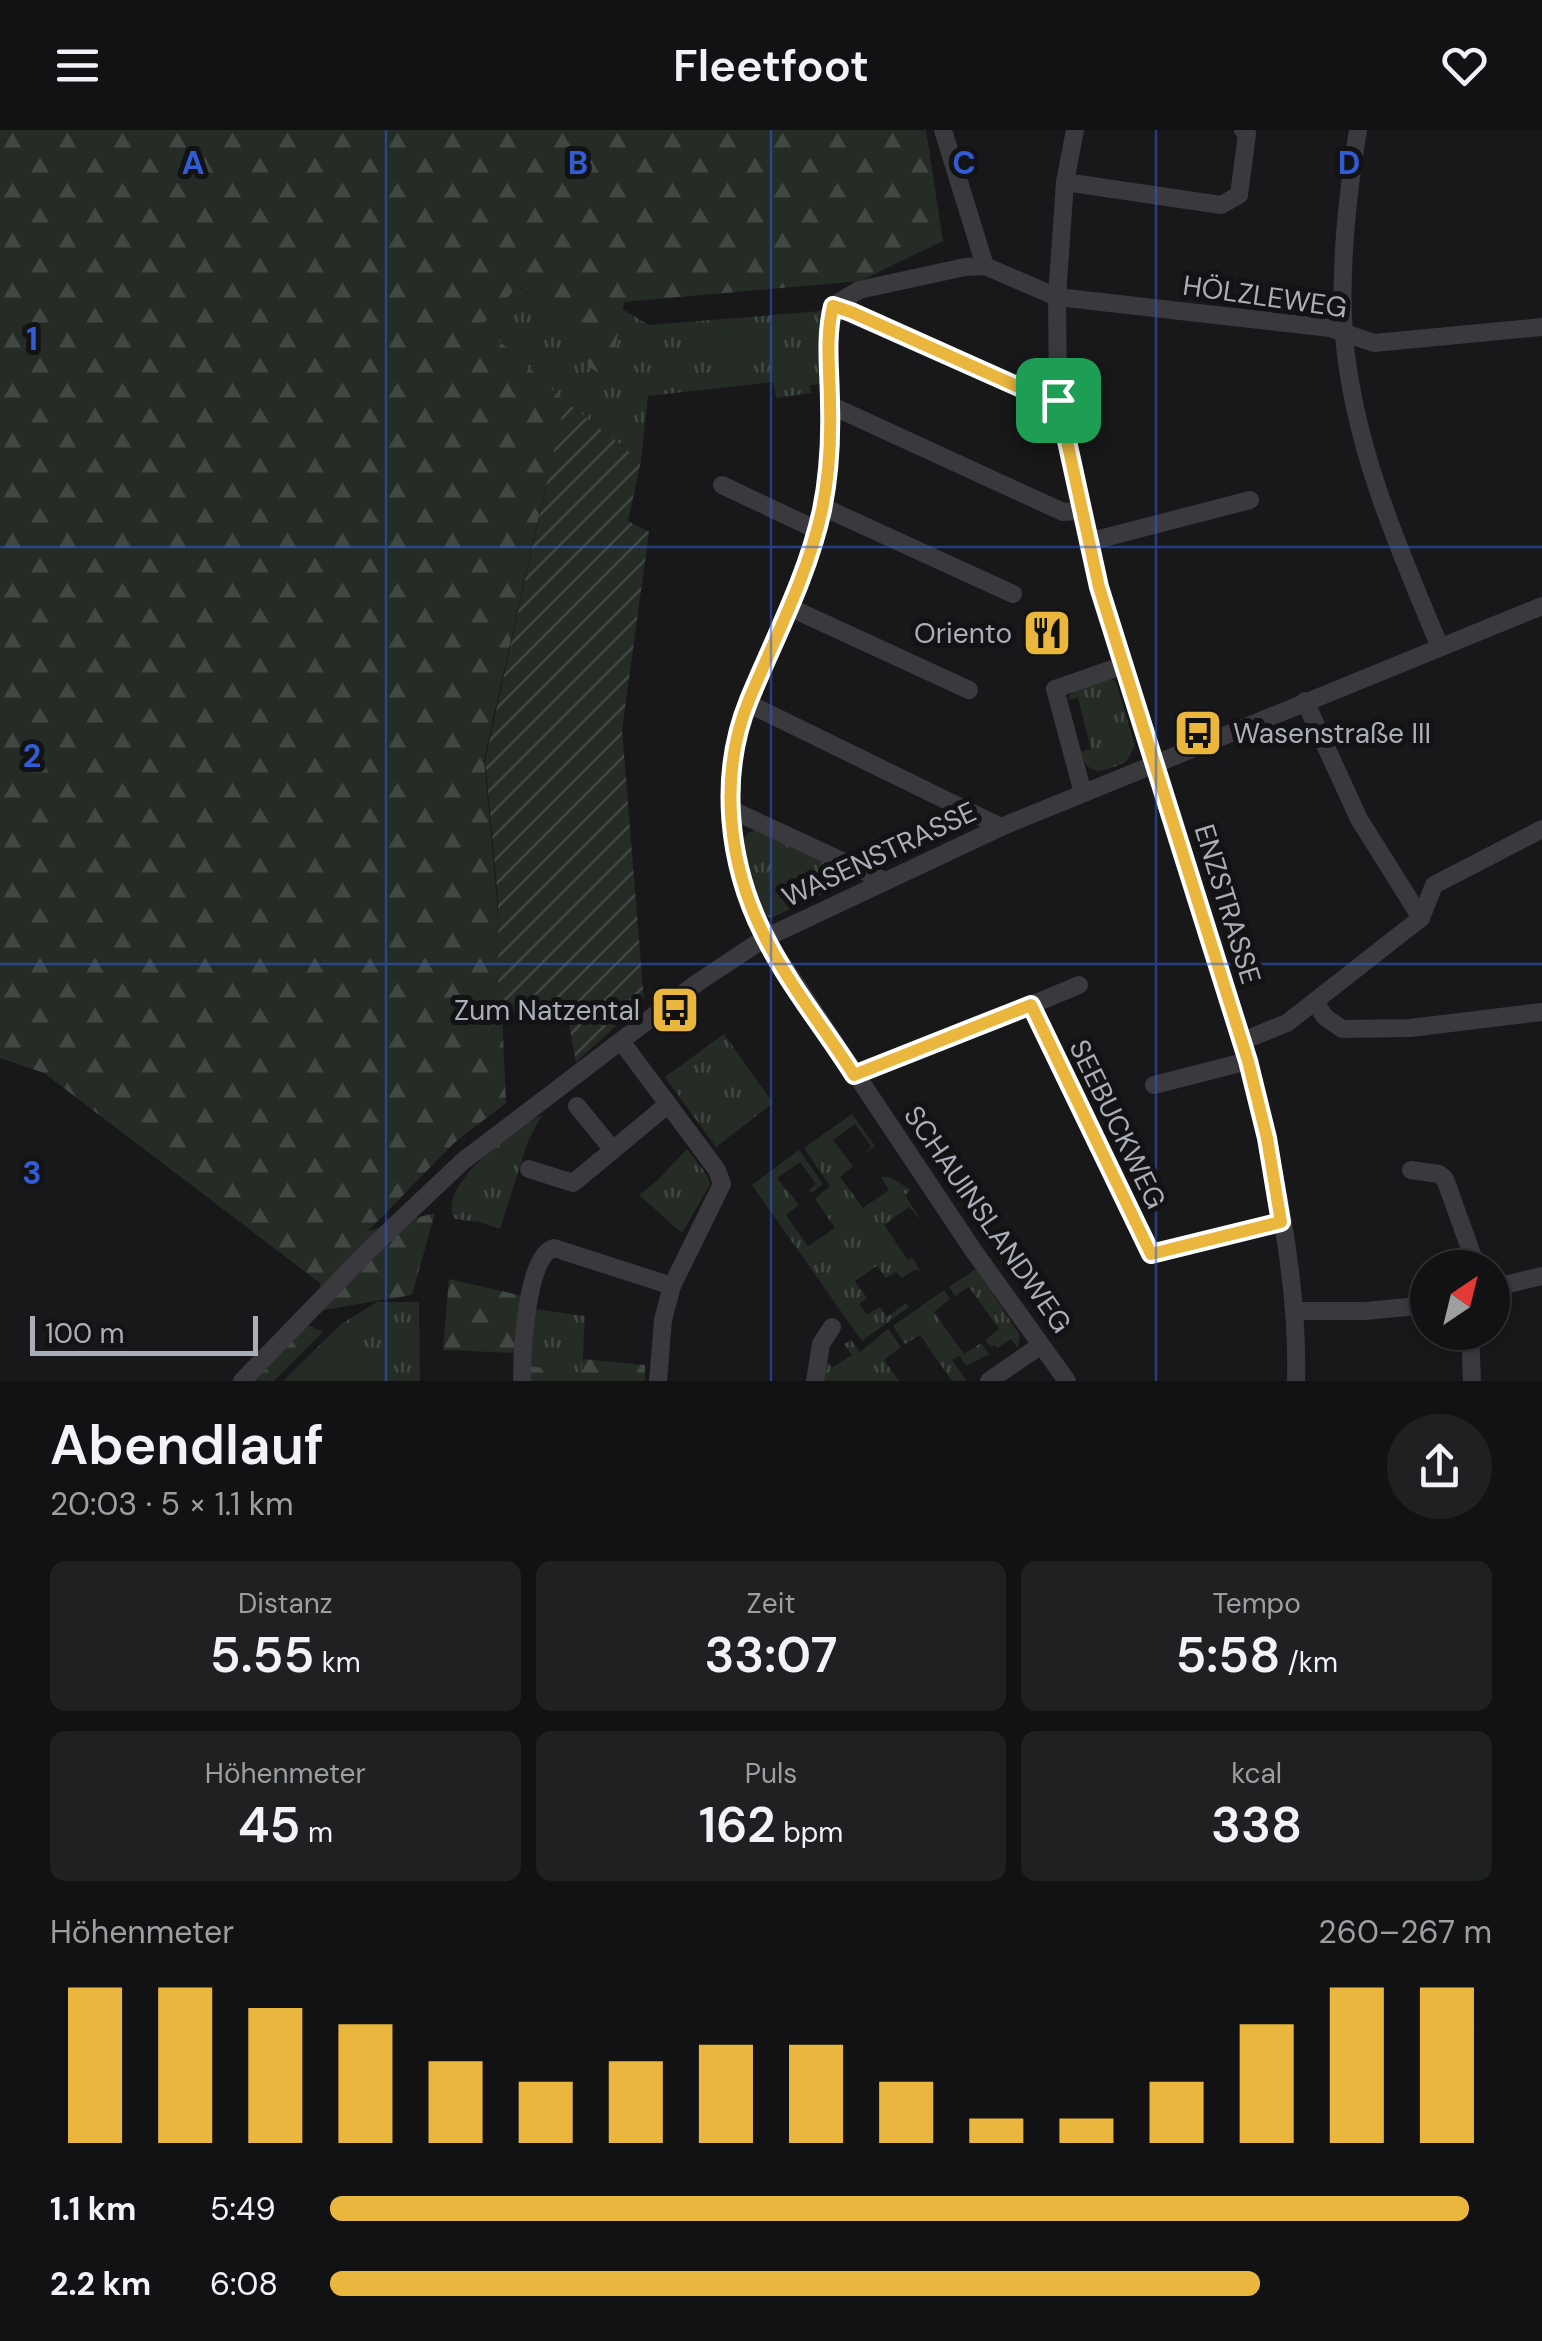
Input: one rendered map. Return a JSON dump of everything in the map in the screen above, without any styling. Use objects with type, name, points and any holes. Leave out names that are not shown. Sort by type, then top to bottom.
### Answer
[{"type":"street","points":[[833,306],[859,290],[965,266],[984,266],[943,130]]},
{"type":"street","name":"ENZSTRASSE","points":[[1075,130],[1064,182],[1057,296],[1058,400],[1088,542],[1242,1041],[1267,1138],[1295,1311],[1296,1381]]},
{"type":"street","points":[[1064,182],[1221,205],[1239,195],[1247,134],[1243,130]]},
{"type":"street","points":[[1358,130],[1344,236],[1344,334],[1360,428],[1378,488],[1440,647]]},
{"type":"street","name":"HÖLZLEWEG","points":[[984,266],[1057,296],[1330,328],[1374,342],[1542,327]]},
{"type":"street","points":[[833,306],[1039,396],[1058,400]]},
{"type":"street","name":"SCHAUINSLANDWEG","points":[[833,306],[822,506],[791,608],[748,703],[734,757],[730,809],[740,874],[765,938],[972,1250],[1067,1381]]},
{"type":"street","points":[[830,405],[1063,512],[1080,511]]},
{"type":"street","points":[[722,485],[816,530]]},
{"type":"street","points":[[1088,542],[1250,500]]},
{"type":"street","points":[[822,506],[1013,594]]},
{"type":"street","name":"WASENSTRASSE","points":[[242,1381],[434,1186],[718,968],[765,938],[1083,792],[1542,606]]},
{"type":"street","points":[[791,608],[968,690]]},
{"type":"street","points":[[1083,792],[1055,689],[1124,665]]},
{"type":"street","points":[[1305,701],[1359,819],[1421,918]]},
{"type":"street","points":[[748,703],[1002,827]]},
{"type":"street","points":[[730,809],[885,881]]},
{"type":"street","points":[[1242,1041],[1287,1023],[1421,918],[1434,885],[1542,829]]},
{"type":"street","points":[[854,1075],[1079,985]]},
{"type":"street","points":[[1315,1002],[1324,1017],[1342,1029],[1410,1028],[1542,1012]]},
{"type":"street","name":"SEEBUCKWEG","points":[[1031,1005],[1151,1254],[1281,1222]]},
{"type":"street","points":[[621,1041],[716,1170],[722,1184],[672,1286],[663,1320],[658,1381]]},
{"type":"street","points":[[1154,1085],[1248,1061]]},
{"type":"street","points":[[529,1169],[574,1183],[667,1105]]},
{"type":"street","points":[[577,1106],[614,1150]]},
{"type":"street","points":[[1410,1170],[1439,1174],[1445,1179],[1471,1250]]},
{"type":"street","points":[[522,1381],[530,1292],[545,1250],[554,1248],[672,1286]]},
{"type":"street","points":[[1510,1284],[1542,1276]]},
{"type":"street","points":[[1295,1311],[1410,1307]]},
{"type":"street","points":[[815,1381],[821,1344],[832,1327]]},
{"type":"street","points":[[989,1381],[1042,1345]]},
{"type":"street","points":[[1471,1350],[1472,1381]]},
{"type":"green space","points":[[0,130],[926,130],[943,241],[860,281],[624,302],[614,355],[600,374],[588,366],[582,334],[518,286],[482,325],[565,401],[484,759],[497,900],[506,1103],[454,1143],[368,1231],[435,1213],[412,1295],[323,1310],[320,1283],[44,1073],[0,1058]]},
{"type":"green space","points":[[517,286],[583,334],[588,366],[614,355],[622,309],[649,325],[821,311],[822,384],[810,385],[811,393],[776,398],[773,382],[648,396],[641,461],[565,401],[481,325]]},
{"type":"green space","points":[[758,329],[762,358],[720,363],[717,334]]},
{"type":"green space","points":[[565,401],[641,461],[628,521],[649,532],[622,730],[644,1001],[576,1062],[565,1002],[499,1017],[498,899],[485,760]]},
{"type":"green space","points":[[1108,677],[1116,682],[1135,746],[1126,762],[1093,770],[1081,752],[1091,749],[1078,698],[1067,700],[1074,690]]},
{"type":"green space","points":[[758,829],[836,867],[836,888],[771,918],[765,916],[749,884],[741,844],[748,833]]},
{"type":"green space","points":[[724,1034],[773,1103],[716,1147],[665,1077]]},
{"type":"green space","points":[[852,1114],[875,1146],[865,1153],[871,1146],[855,1124],[833,1140],[853,1166],[840,1177],[863,1208],[889,1190],[881,1177],[890,1177],[911,1190],[905,1195],[921,1220],[909,1207],[884,1225],[908,1260],[912,1258],[920,1270],[902,1278],[896,1272],[886,1278],[877,1266],[855,1281],[867,1298],[859,1304],[867,1315],[880,1307],[887,1317],[906,1303],[909,1307],[862,1341],[752,1185],[799,1150],[823,1184],[811,1193],[809,1190],[816,1184],[800,1162],[777,1178],[799,1205],[786,1215],[808,1246],[835,1228],[815,1199],[830,1186],[804,1148]]},
{"type":"green space","points":[[542,1115],[528,1141],[500,1229],[455,1219],[452,1206],[466,1175],[514,1132]]},
{"type":"green space","points":[[687,1149],[710,1184],[682,1233],[639,1195]]},
{"type":"green space","points":[[976,1269],[1020,1335],[1018,1348],[1011,1339],[997,1348],[991,1347],[985,1340],[999,1329],[969,1287],[955,1296],[949,1287]]},
{"type":"green space","points":[[449,1279],[523,1296],[515,1353],[443,1350]]},
{"type":"green space","points":[[944,1290],[950,1299],[934,1312],[964,1354],[981,1343],[989,1354],[967,1366],[959,1356],[952,1360],[967,1381],[952,1381],[920,1335],[905,1344],[893,1326]]},
{"type":"green space","points":[[377,1302],[419,1302],[420,1381],[283,1381],[340,1325]]},
{"type":"green space","points":[[535,1309],[585,1316],[582,1374],[529,1366]]},
{"type":"green space","points":[[308,1325],[323,1332],[274,1381],[245,1381]]},
{"type":"green space","points":[[888,1329],[901,1347],[884,1360],[899,1381],[820,1381],[824,1357],[832,1368],[852,1355],[844,1344],[851,1340],[860,1352]]},
{"type":"green space","points":[[329,1341],[362,1372],[354,1381],[293,1381]]},
{"type":"green space","points":[[583,1359],[645,1365],[645,1381],[529,1381],[529,1366],[582,1373]]},
{"type":"place","name":"Oriento","points":[[1047,633]]},
{"type":"place","name":"Wasenstraße III","points":[[1198,733]]},
{"type":"place","name":"Zum Natzental","points":[[675,1010]]},
{"type":"route","points":[[833,306],[1039,396],[1058,400],[1099,587],[1248,1061],[1267,1138],[1281,1222],[1151,1254],[1031,1005],[854,1075],[765,938],[740,874],[730,809],[737,738],[808,562],[822,506],[830,434],[828,352],[833,306]]}]
